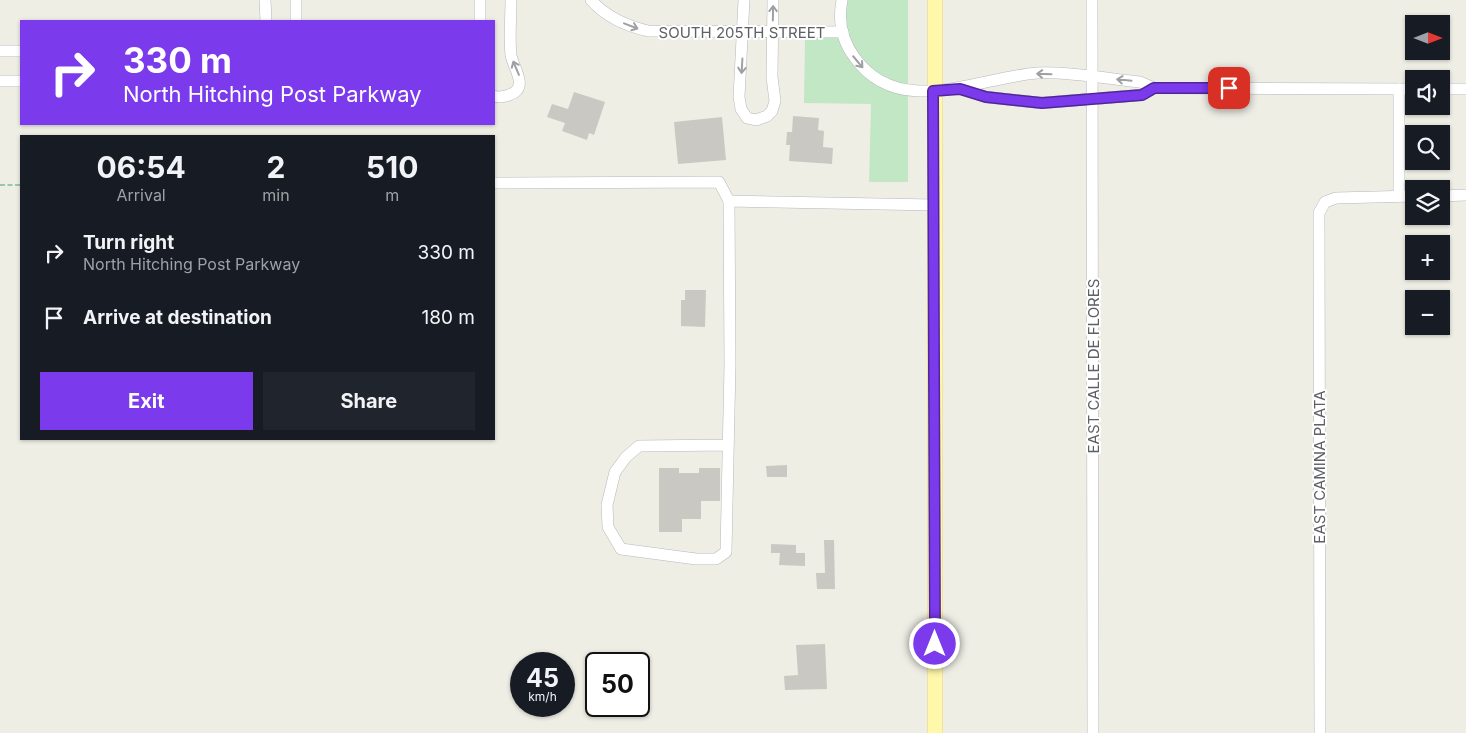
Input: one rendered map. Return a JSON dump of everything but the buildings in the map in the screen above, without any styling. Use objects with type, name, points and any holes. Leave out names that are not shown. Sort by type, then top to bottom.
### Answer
[{"type":"main road","points":[[935,0],[933,91],[936,733]]},
{"type":"street","points":[[266,0],[266,20]]},
{"type":"street","points":[[296,0],[296,20]]},
{"type":"street","points":[[480,0],[480,20]]},
{"type":"street","points":[[495,96],[499,98],[512,94],[517,90],[520,79],[511,56],[511,0]]},
{"type":"street","name":"SOUTH 205TH STREET","points":[[591,0],[610,16],[635,28],[648,31],[843,32]]},
{"type":"street","points":[[744,0],[744,32],[739,97],[741,109],[747,118],[756,120],[767,116],[772,111],[776,101],[772,77],[773,0]]},
{"type":"street","name":"SOUTH 205TH STREET","points":[[842,0],[841,23],[843,32],[850,50],[868,73],[882,82],[897,88],[933,91],[960,89]]},
{"type":"street","name":"EAST CALLE DE FLORES","points":[[1092,0],[1093,733]]},
{"type":"street","points":[[0,51],[20,51]]},
{"type":"street","points":[[960,89],[1038,73],[1140,82],[1154,88],[1405,89]]},
{"type":"street","points":[[0,81],[20,81]]},
{"type":"street","points":[[960,89],[986,97],[1042,103],[1142,95],[1154,88]]},
{"type":"street","points":[[1399,89],[1399,196],[1405,196]]},
{"type":"street","points":[[1450,89],[1466,89]]},
{"type":"street","points":[[495,183],[719,182],[729,201],[728,445],[726,552],[716,559],[696,559],[621,549],[608,527],[607,505],[615,472],[626,457],[639,446],[728,445]]},
{"type":"street","name":"EAST CAMINA PLATA","points":[[1320,733],[1318,220],[1321,207],[1325,202],[1343,197],[1399,196]]},
{"type":"street","points":[[1450,196],[1466,196]]},
{"type":"street","points":[[729,201],[934,205]]},
{"type":"path","points":[[0,185],[20,185]]},
{"type":"green space","points":[[836,0],[908,0],[908,182],[869,182],[871,104],[804,103],[805,37],[836,38]]},
{"type":"route","points":[[935,644],[933,91],[960,89],[986,97],[1042,103],[1142,95],[1154,88],[1229,88]]}]
